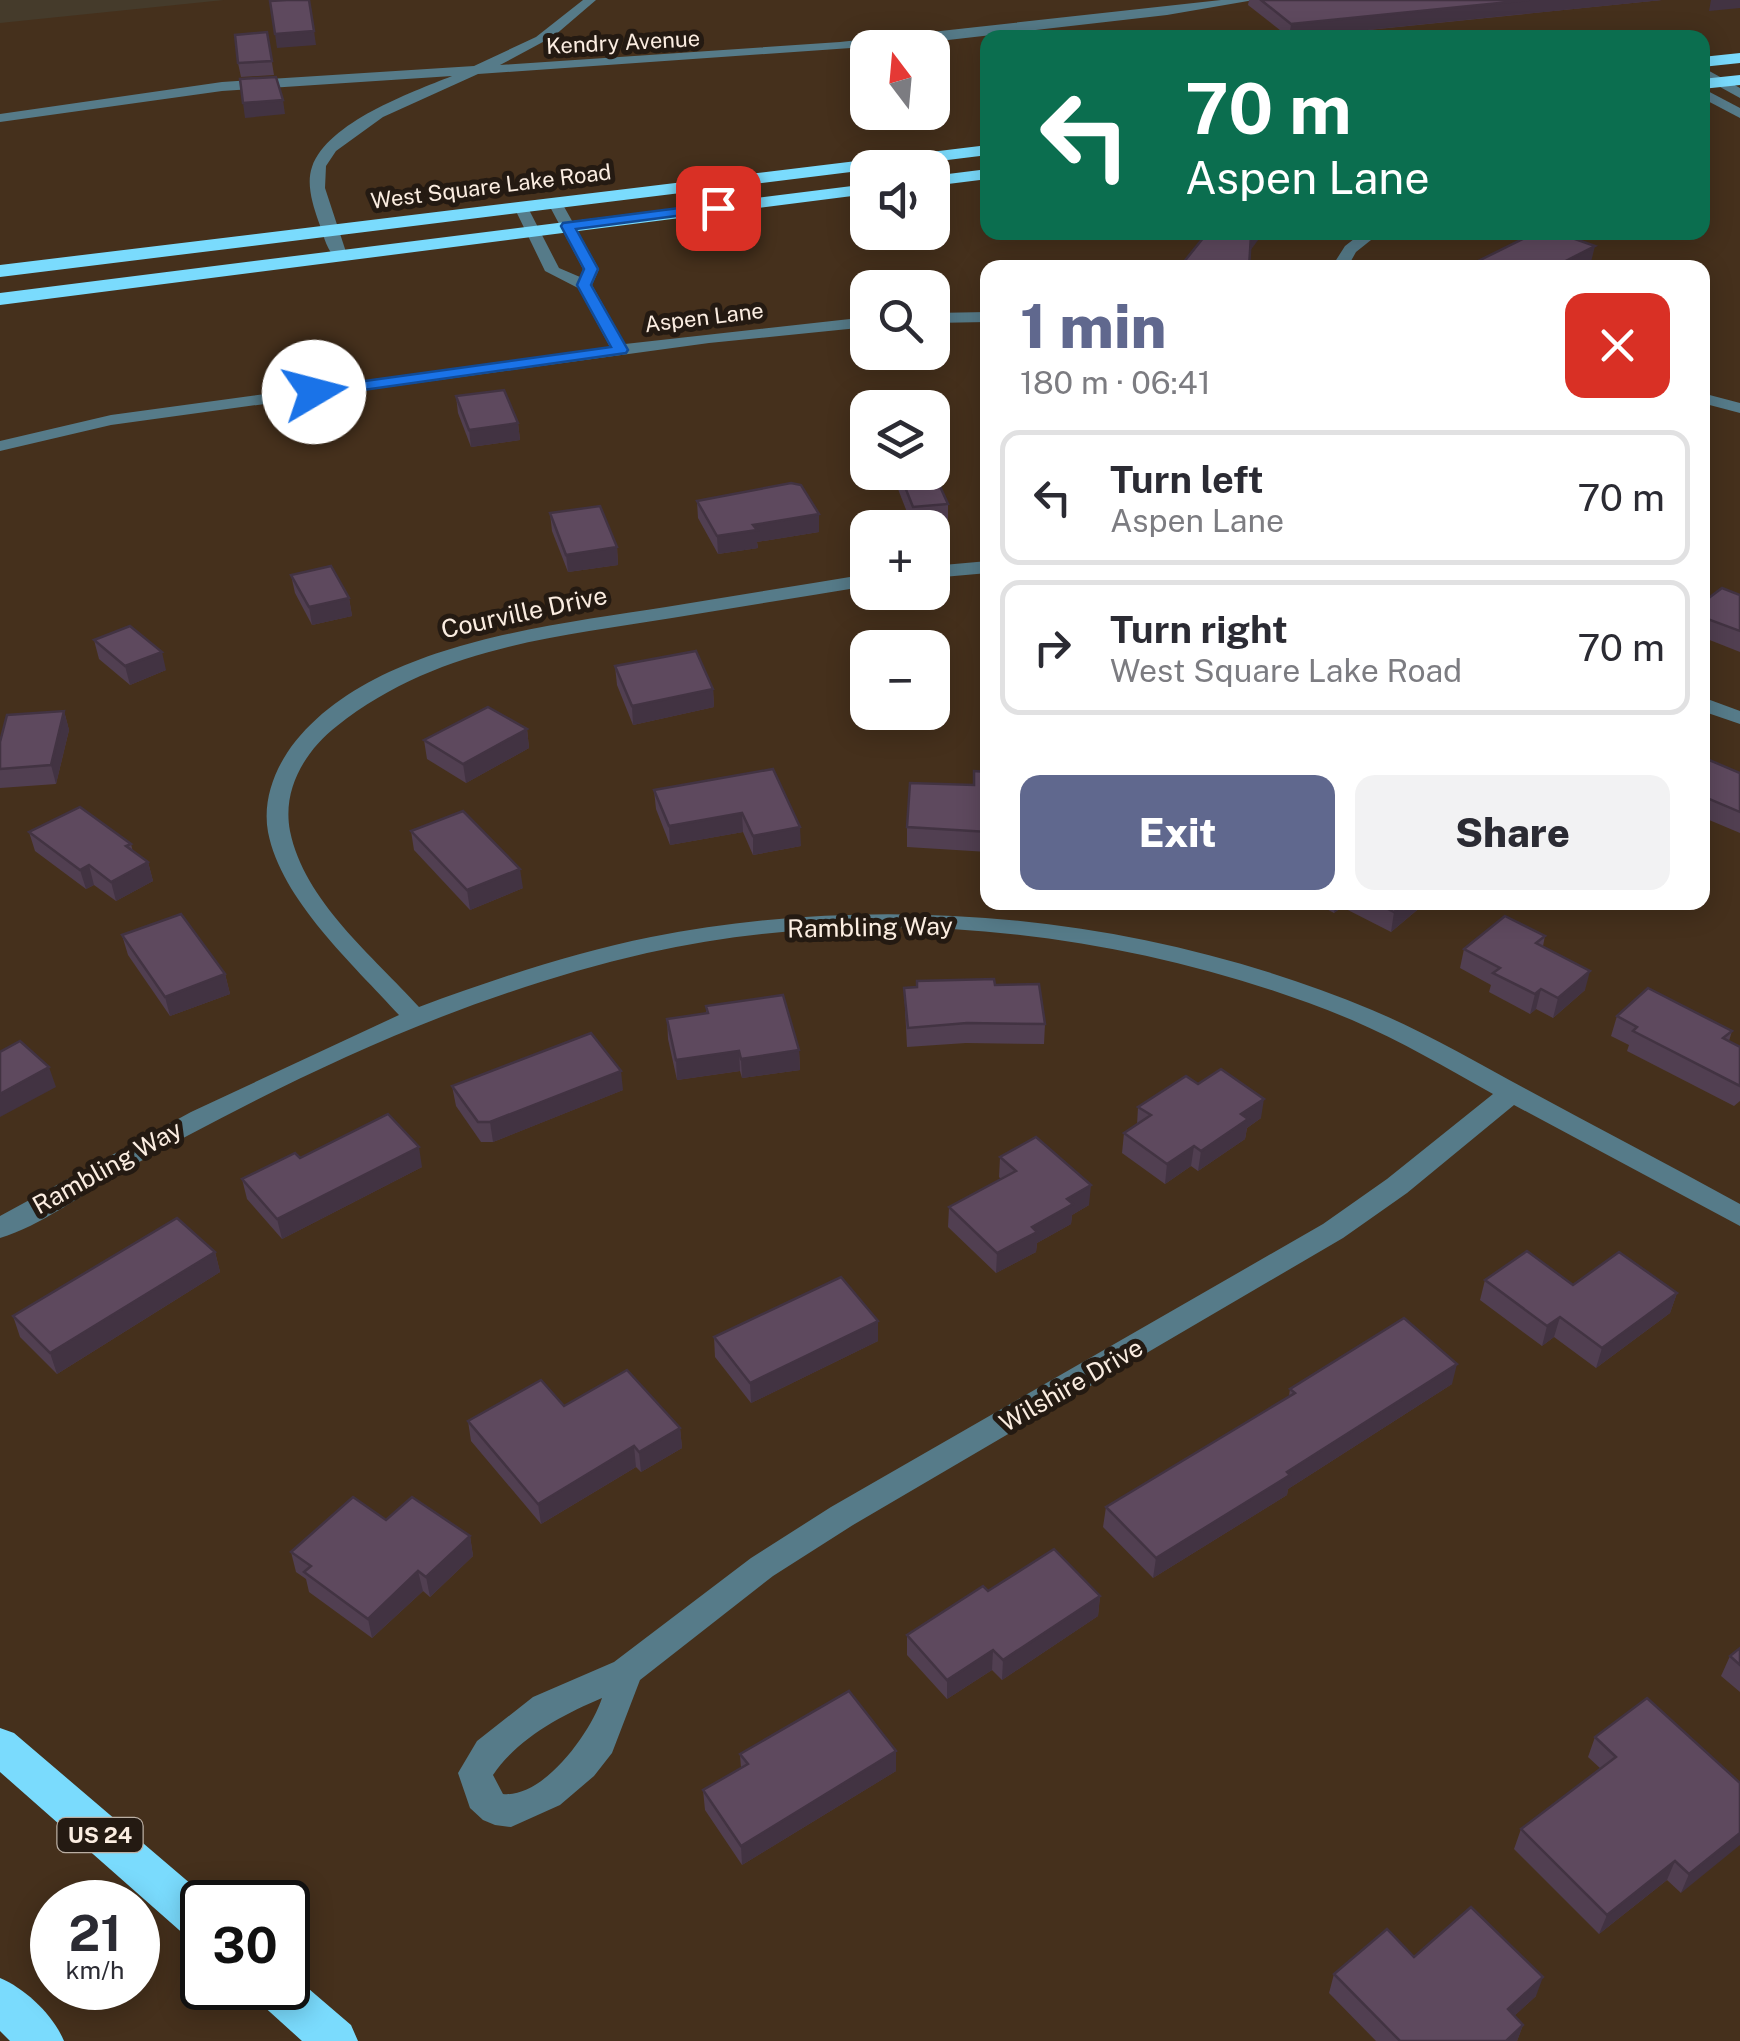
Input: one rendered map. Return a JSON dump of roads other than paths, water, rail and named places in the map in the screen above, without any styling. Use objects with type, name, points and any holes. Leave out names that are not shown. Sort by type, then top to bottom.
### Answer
[{"type":"highway","points":[[1710,61],[1740,58]]},
{"type":"highway","points":[[1710,83],[1740,80]]},
{"type":"highway","name":"West Square Lake Road","points":[[0,271],[980,151]]},
{"type":"highway","points":[[950,178],[980,175]]},
{"type":"highway","name":"West Square Lake Road","points":[[0,299],[850,191]]},
{"type":"highway","name":"US 24","points":[[0,1746],[180,1903]]},
{"type":"highway","points":[[0,2000],[41,2041]]},
{"type":"highway","points":[[300,2010],[335,2041]]},
{"type":"street","points":[[339,255],[317,182],[319,164],[331,146],[381,112],[532,44],[590,0]]},
{"type":"street","name":"Kendry Avenue","points":[[1017,30],[1248,0]]},
{"type":"street","points":[[1097,21],[1106,30]]},
{"type":"street","name":"Kendry Avenue","points":[[0,118],[92,100],[209,86],[598,64],[980,34]]},
{"type":"street","points":[[532,44],[598,64]]},
{"type":"street","points":[[1710,76],[1740,94]]},
{"type":"street","points":[[1710,97],[1740,114]]},
{"type":"street","name":"Aspen Lane","points":[[556,203],[591,269],[584,285]]},
{"type":"street","name":"Aspen Lane","points":[[521,207],[554,271],[584,285],[620,350],[850,324]]},
{"type":"street","points":[[1344,260],[1363,240]]},
{"type":"street","points":[[950,318],[980,317]]},
{"type":"street","points":[[0,446],[111,420],[620,350]]},
{"type":"street","points":[[1710,400],[1740,408]]},
{"type":"street","points":[[950,571],[980,569]]},
{"type":"street","name":"Courville Drive","points":[[416,1019],[318,905],[288,861],[279,834],[277,809],[283,780],[294,756],[311,737],[354,698],[379,683],[462,650],[560,630],[850,583]]},
{"type":"street","points":[[1710,706],[1740,718]]},
{"type":"street","name":"Rambling Way","points":[[0,1228],[181,1125],[266,1083],[416,1019],[552,970],[690,938],[838,923],[993,927],[1164,952],[1268,981],[1360,1014],[1740,1216]]},
{"type":"street","name":"Wilshire Drive","points":[[626,1672],[612,1722],[595,1750],[563,1784],[524,1809],[506,1813],[486,1803],[478,1791],[475,1772],[489,1752],[545,1707],[626,1672],[748,1578],[842,1516],[1334,1230],[1397,1186],[1511,1092]]}]
